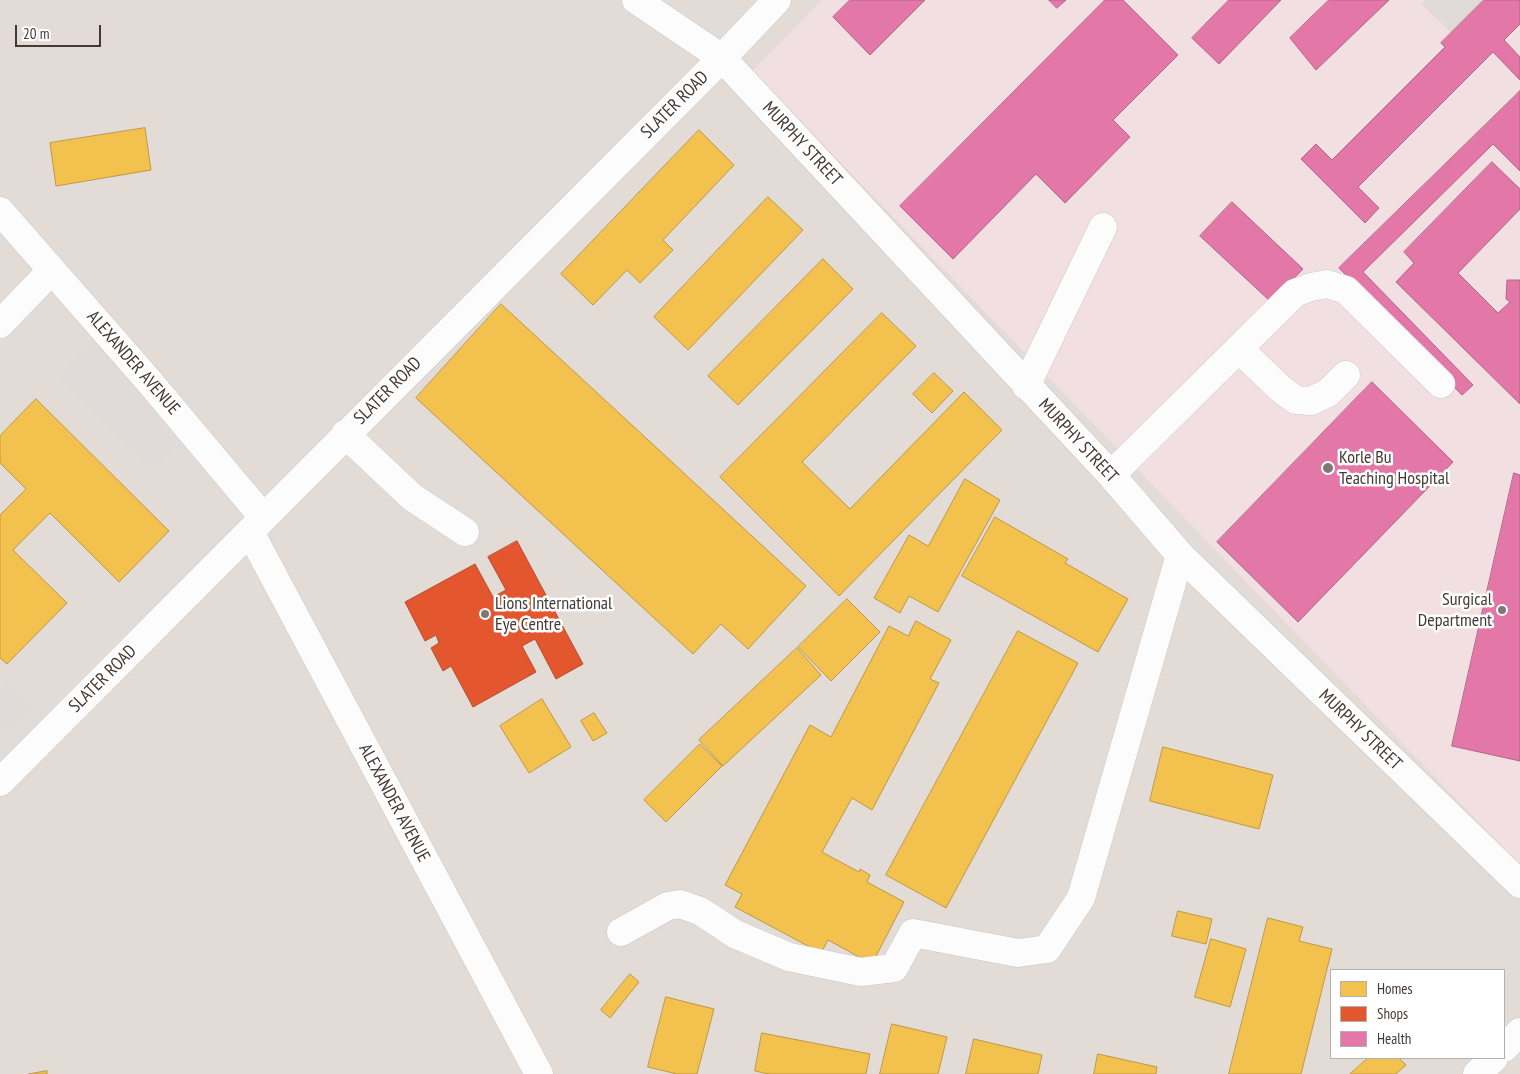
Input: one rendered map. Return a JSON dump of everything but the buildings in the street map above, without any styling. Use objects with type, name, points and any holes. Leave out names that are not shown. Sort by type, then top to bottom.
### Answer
[{"type":"street","name":"MURPHY STREET","points":[[636,0],[722,58],[1111,475],[1180,555],[1520,884]]},
{"type":"street","name":"SLATER ROAD","points":[[0,782],[722,58],[777,0]]},
{"type":"street","name":"ALEXANDER AVENUE","points":[[0,211],[148,380],[256,524],[539,1074]]},
{"type":"street","points":[[1026,386],[1103,227]]},
{"type":"street","points":[[0,324],[52,270]]},
{"type":"street","points":[[1111,475],[1295,293],[1311,287],[1327,284],[1346,290],[1441,384]]},
{"type":"street","points":[[1239,349],[1282,390],[1296,400],[1311,401],[1328,393],[1346,375]]},
{"type":"street","points":[[345,434],[412,497],[465,532]]},
{"type":"street","points":[[621,932],[668,906],[680,904],[700,911],[735,934],[789,958],[860,972],[894,968],[913,933],[1018,953],[1047,949],[1081,898],[1180,555]]},
{"type":"street","points":[[1505,1047],[1520,1032]]},
{"type":"street","points":[[1477,1074],[1493,1059]]},
{"type":"shaded area","points":[[0,0],[1520,0],[1520,1074],[0,1074]]},
{"type":"shaded area","name":"Korle Bu Teaching Hospital","points":[[822,0],[1520,0],[1520,865],[752,71]]},
{"type":"shaded area","points":[[1425,0],[1491,0],[1455,36],[1421,4]]},
{"type":"shaded area","points":[[93,339],[181,444],[153,470],[56,377]]},
{"type":"shaded area","points":[[9,679],[34,704],[0,739],[0,688]]},
{"type":"place","name":"Korle Bu Teaching Hospital","points":[[1328,468]]},
{"type":"place","name":"Surgical Department","points":[[1502,610]]},
{"type":"place","name":"Lions International Eye Centre","points":[[485,614]]}]
